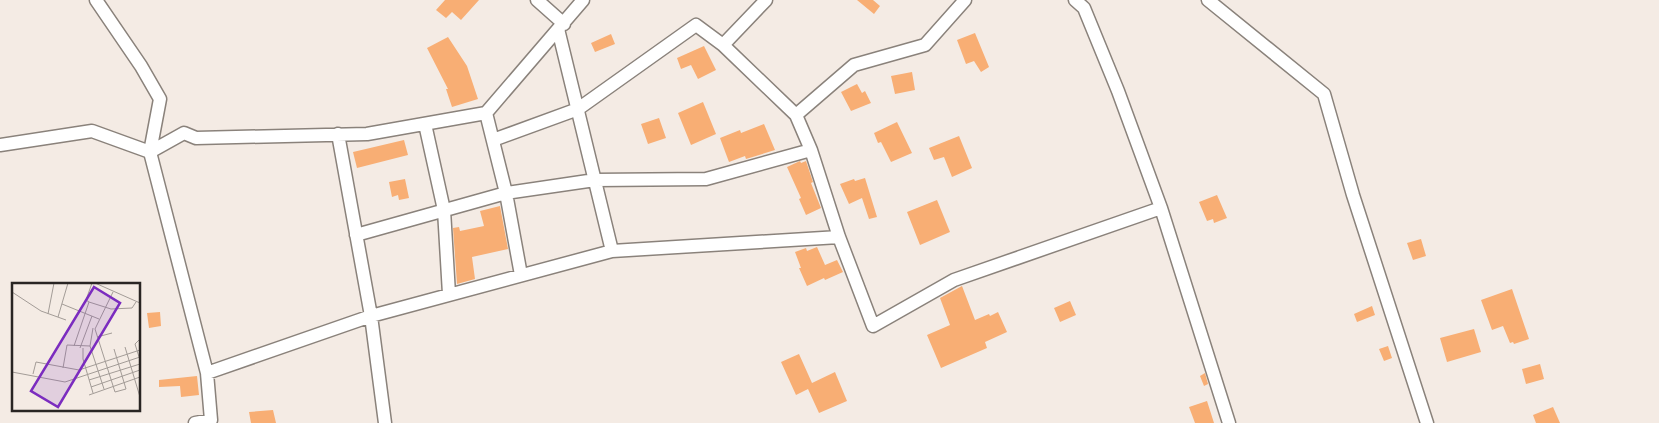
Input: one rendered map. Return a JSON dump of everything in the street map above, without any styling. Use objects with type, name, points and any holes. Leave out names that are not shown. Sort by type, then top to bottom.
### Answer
[{"type":"street","points":[[96,0],[141,66],[160,99],[150,152],[207,373],[212,420],[194,423]]},
{"type":"street","points":[[537,0],[561,27],[578,109],[612,251]]},
{"type":"street","points":[[0,145],[92,131],[150,152],[184,133],[196,138],[367,134],[486,113],[582,0]]},
{"type":"street","points":[[722,45],[766,0]]},
{"type":"street","points":[[796,115],[854,65],[925,45],[965,0]]},
{"type":"street","points":[[1075,0],[1084,8],[1118,90],[1161,208],[1229,423]]},
{"type":"street","points":[[1208,0],[1324,94],[1356,204],[1427,423]]},
{"type":"street","points":[[493,140],[578,109],[696,25],[722,45],[796,115],[811,150],[839,237],[873,326],[954,280],[1161,208]]},
{"type":"street","points":[[486,113],[506,193],[521,275]]},
{"type":"street","points":[[425,124],[444,210],[449,294]]},
{"type":"street","points":[[338,134],[371,316],[385,423]]},
{"type":"street","points":[[356,235],[506,193],[595,180],[706,179],[811,150]]},
{"type":"street","points":[[207,373],[371,316],[612,251],[839,237]]},
{"type":"building","points":[[445,0],[479,0],[461,20],[452,12],[446,18],[436,10]]},
{"type":"building","points":[[857,0],[873,0],[880,6],[874,14]]},
{"type":"building","points":[[975,33],[989,67],[981,72],[974,61],[966,64],[957,40]]},
{"type":"building","points":[[611,34],[615,44],[595,52],[591,43]]},
{"type":"building","points":[[448,37],[467,66],[478,99],[452,107],[446,89],[448,89],[427,48]]},
{"type":"building","points":[[704,46],[716,70],[698,79],[691,65],[681,69],[677,58]]},
{"type":"building","points":[[912,72],[915,90],[895,94],[891,76]]},
{"type":"building","points":[[857,84],[862,93],[865,91],[871,103],[851,111],[841,92]]},
{"type":"building","points":[[703,102],[716,134],[691,145],[678,113]]},
{"type":"building","points":[[659,118],[666,138],[648,144],[641,124]]},
{"type":"building","points":[[897,122],[912,153],[891,162],[881,142],[878,143],[874,133]]},
{"type":"building","points":[[764,124],[775,150],[746,159],[745,156],[729,162],[720,138],[740,130],[741,133]]},
{"type":"building","points":[[959,136],[972,168],[952,177],[944,157],[934,160],[929,148]]},
{"type":"building","points":[[404,140],[408,155],[357,168],[353,152]]},
{"type":"building","points":[[800,161],[801,163],[806,161],[813,182],[811,183],[821,208],[806,215],[799,199],[801,198],[787,167]]},
{"type":"building","points":[[865,178],[877,217],[869,219],[862,198],[849,204],[840,184],[854,179],[855,181]]},
{"type":"building","points":[[405,179],[409,198],[399,200],[398,195],[392,197],[389,182]]},
{"type":"building","points":[[1217,195],[1227,218],[1214,223],[1213,219],[1207,221],[1199,202]]},
{"type":"building","points":[[937,200],[950,232],[920,245],[907,212]]},
{"type":"building","points":[[500,206],[508,249],[472,257],[475,279],[457,284],[453,228],[459,227],[460,231],[484,226],[480,211]]},
{"type":"building","points":[[1421,239],[1426,256],[1413,260],[1407,243]]},
{"type":"building","points":[[817,247],[825,265],[837,260],[843,272],[807,286],[799,268],[801,268],[795,252],[806,248],[807,251]]},
{"type":"building","points":[[962,286],[975,320],[998,312],[1007,332],[985,342],[987,348],[941,368],[927,335],[950,325],[940,298]]},
{"type":"building","points":[[1512,289],[1529,339],[1514,344],[1513,342],[1510,343],[1503,326],[1492,330],[1481,300]]},
{"type":"building","points":[[1070,301],[1076,315],[1060,322],[1054,308]]},
{"type":"building","points":[[1372,306],[1375,315],[1357,322],[1354,314]]},
{"type":"building","points":[[160,312],[161,326],[149,328],[147,313]]},
{"type":"building","points":[[1474,329],[1481,352],[1447,362],[1440,338]]},
{"type":"building","points":[[1388,346],[1392,358],[1384,361],[1379,349]]},
{"type":"building","points":[[799,354],[812,383],[835,372],[847,401],[819,413],[808,389],[796,395],[781,362]]},
{"type":"building","points":[[1540,364],[1544,379],[1526,384],[1522,369]]},
{"type":"building","points":[[1205,373],[1208,384],[1204,386],[1200,376]]},
{"type":"building","points":[[197,376],[199,395],[181,397],[180,386],[159,387],[159,380]]},
{"type":"building","points":[[1207,401],[1214,423],[1195,423],[1189,407]]},
{"type":"building","points":[[1553,407],[1560,423],[1536,423],[1533,415]]},
{"type":"building","points":[[273,410],[276,423],[251,423],[249,412]]}]
